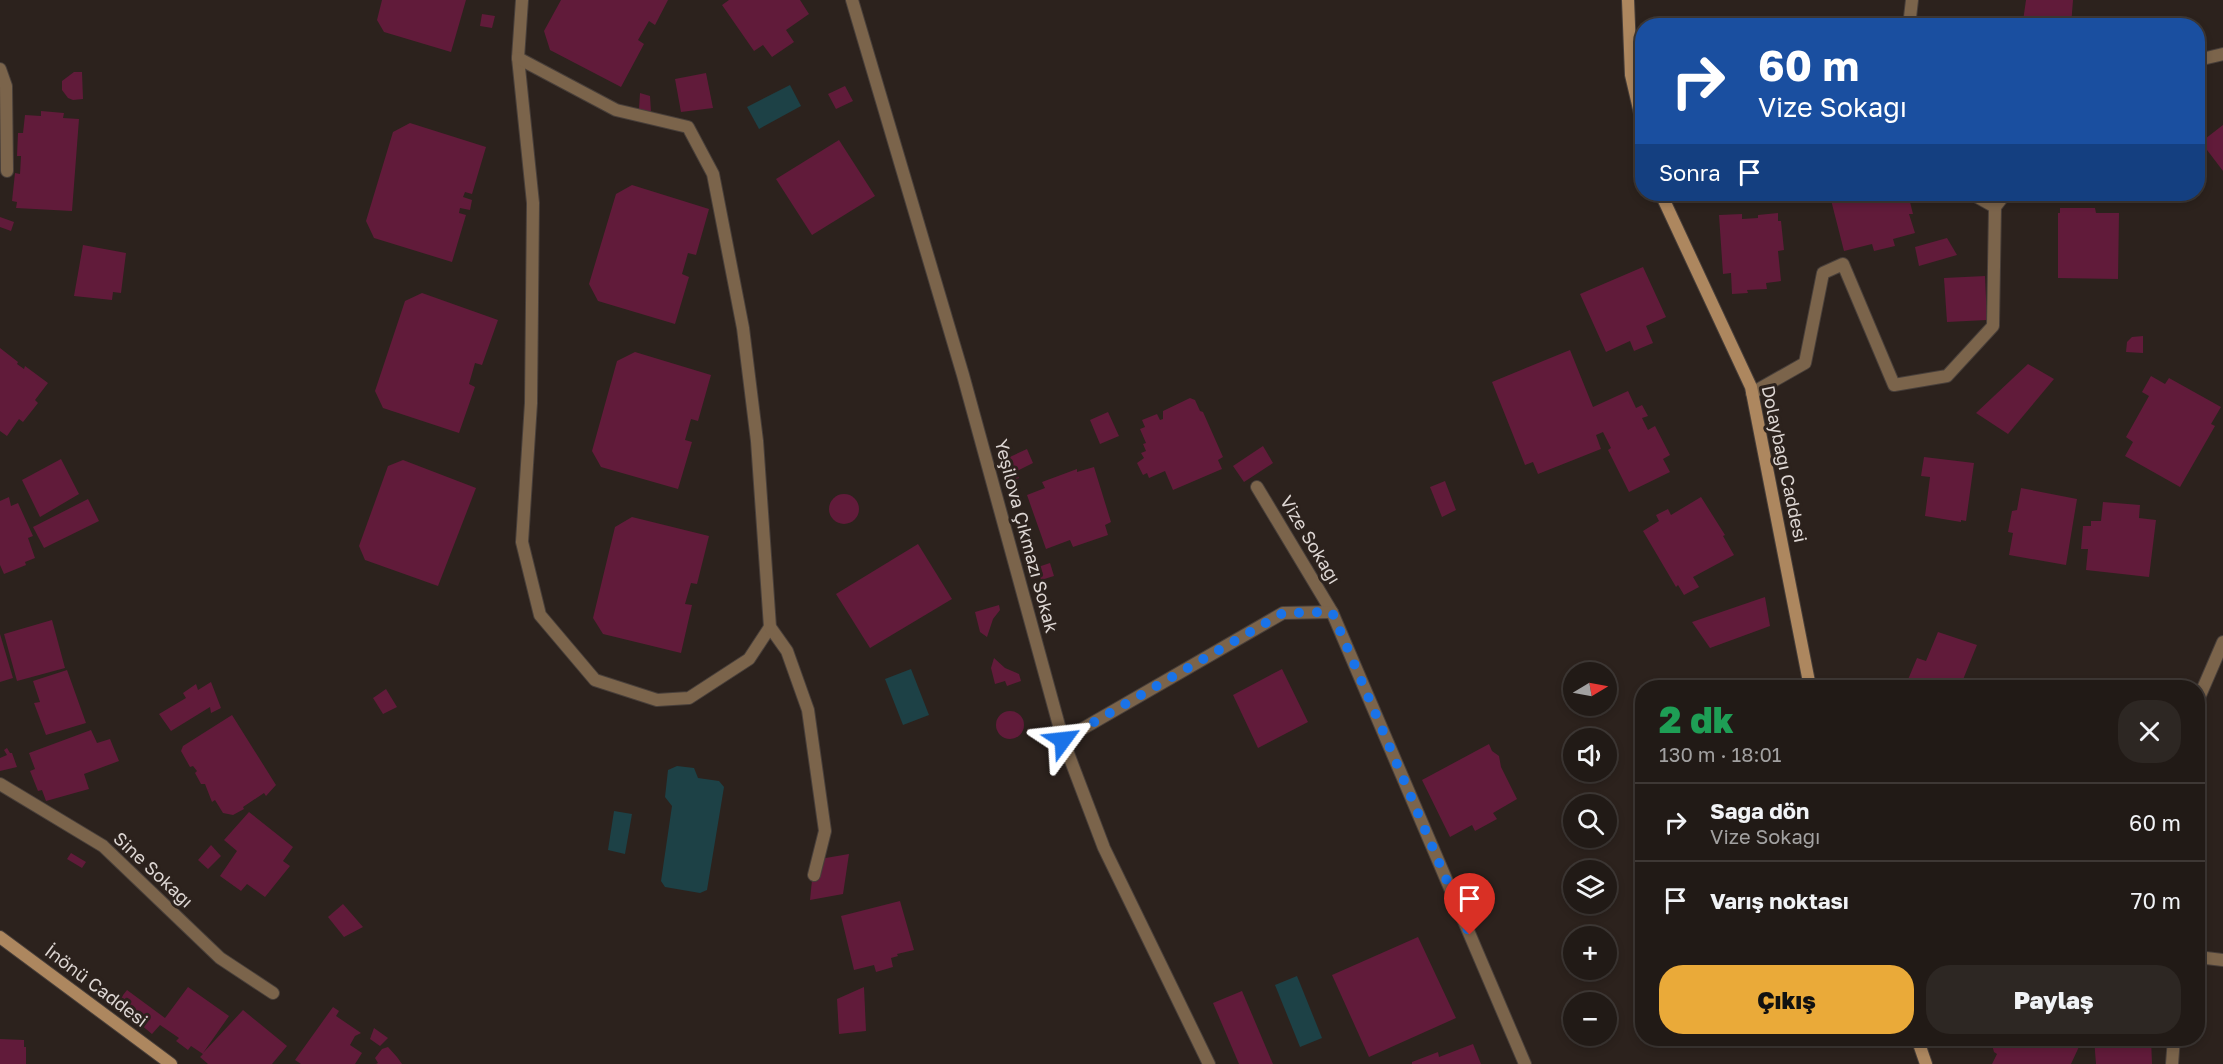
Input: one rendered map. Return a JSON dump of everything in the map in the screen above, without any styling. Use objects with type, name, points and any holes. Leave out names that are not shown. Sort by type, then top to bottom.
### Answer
[{"type":"street","points":[[522,0],[518,58],[533,203],[531,403],[522,542],[540,615],[595,680],[657,700],[688,698],[749,659],[770,627]]},
{"type":"street","name":"Yeşilova Çıkmazı Sokak","points":[[852,0],[963,375],[1063,740],[1104,848],[1209,1064]]},
{"type":"street","points":[[1628,0],[1631,75],[1635,92]]},
{"type":"street","points":[[1910,18],[1912,0]]},
{"type":"street","points":[[2205,58],[2223,54]]},
{"type":"street","points":[[518,58],[616,110],[688,127],[713,174],[744,328],[757,441],[770,627],[788,651],[808,710],[825,831],[814,875]]},
{"type":"street","points":[[0,69],[6,86],[7,171]]},
{"type":"street","name":"Dolaybağı Caddesi","points":[[1664,201],[1751,387],[1809,680]]},
{"type":"street","points":[[1984,201],[1995,207]]},
{"type":"street","points":[[1752,393],[1805,363],[1823,273],[1843,264],[1894,386],[1947,376],[1993,326],[1995,207],[2000,201]]},
{"type":"street","name":"Vize Sokağı","points":[[1257,487],[1332,612],[1525,1064]]},
{"type":"street","name":"Vize Sokağı","points":[[1063,740],[1283,613],[1332,612]]},
{"type":"street","points":[[2205,684],[2223,642]]},
{"type":"street","name":"Sine Sokağı","points":[[0,784],[103,846],[220,958],[273,993]]},
{"type":"street","name":"İnönü Caddesi","points":[[0,937],[171,1064]]},
{"type":"street","points":[[2205,958],[2223,960]]},
{"type":"street","points":[[1920,1046],[1926,1064]]},
{"type":"street","points":[[2172,1064],[2173,1046]]},
{"type":"water","points":[[790,85],[801,106],[759,129],[747,107]]},
{"type":"water","points":[[911,669],[929,715],[903,725],[885,679]]},
{"type":"water","points":[[677,766],[694,768],[698,778],[719,781],[724,787],[707,890],[700,893],[665,887],[661,881],[672,806],[665,797],[668,770]]},
{"type":"water","points":[[614,811],[632,814],[625,854],[608,850]]},
{"type":"water","points":[[1297,976],[1322,1038],[1300,1047],[1275,985]]},
{"type":"building","points":[[382,0],[466,0],[451,52],[384,32],[377,20]]},
{"type":"building","points":[[561,0],[668,0],[655,25],[649,21],[638,40],[644,44],[621,87],[550,50],[544,31]]},
{"type":"building","points":[[729,0],[800,0],[809,14],[786,30],[794,42],[772,57],[763,45],[754,51],[722,5]]},
{"type":"building","points":[[2026,0],[2073,0],[2072,18],[2023,18]]},
{"type":"building","points":[[482,14],[495,16],[492,28],[480,26]]},
{"type":"building","points":[[74,72],[82,72],[83,99],[68,98],[62,90],[62,81]]},
{"type":"building","points":[[706,73],[713,108],[681,112],[675,79]]},
{"type":"building","points":[[845,86],[853,101],[836,109],[828,94]]},
{"type":"building","points":[[640,93],[650,96],[651,112],[639,109]]},
{"type":"building","points":[[41,111],[64,113],[63,118],[79,119],[72,211],[16,208],[17,202],[12,201],[15,173],[20,174],[21,156],[17,156],[18,133],[23,133],[25,115],[41,116]]},
{"type":"building","points":[[410,123],[486,147],[472,194],[465,192],[463,197],[472,200],[470,210],[460,208],[459,213],[466,215],[452,262],[374,238],[366,221],[393,132]]},
{"type":"building","points":[[2223,125],[2223,171],[2205,147],[2205,139]]},
{"type":"building","points":[[839,140],[875,196],[812,235],[776,179]]},
{"type":"building","points":[[632,185],[709,209],[696,255],[688,253],[682,274],[689,277],[675,324],[598,301],[589,284],[616,194]]},
{"type":"building","points":[[1831,201],[1910,201],[1913,214],[1909,214],[1915,233],[1893,239],[1895,246],[1874,251],[1872,244],[1844,251]]},
{"type":"building","points":[[2060,208],[2095,208],[2096,213],[2119,213],[2118,279],[2058,278],[2058,213],[2060,213]]},
{"type":"building","points":[[1778,213],[1784,250],[1778,251],[1781,281],[1766,283],[1767,289],[1747,290],[1748,293],[1732,294],[1731,273],[1723,274],[1719,215],[1742,214],[1742,219]]},
{"type":"building","points":[[0,217],[14,222],[11,231],[0,227]]},
{"type":"building","points":[[1947,238],[1957,255],[1919,266],[1915,247]]},
{"type":"building","points":[[83,245],[126,253],[121,293],[113,292],[112,300],[74,296]]},
{"type":"building","points":[[1643,267],[1666,317],[1646,326],[1653,343],[1634,351],[1630,341],[1606,352],[1580,294]]},
{"type":"building","points":[[1985,276],[1987,320],[1947,322],[1944,278]]},
{"type":"building","points":[[422,293],[498,320],[482,365],[475,363],[469,384],[475,387],[459,433],[383,408],[375,391],[405,301]]},
{"type":"building","points":[[2143,336],[2143,353],[2126,352],[2127,342],[2132,337]]},
{"type":"building","points":[[0,348],[18,362],[17,364],[24,369],[25,366],[48,383],[35,400],[38,403],[23,422],[19,419],[7,436],[0,431]]},
{"type":"building","points":[[1570,350],[1593,407],[1628,391],[1636,408],[1642,405],[1648,416],[1642,418],[1648,430],[1655,426],[1670,455],[1663,459],[1670,472],[1629,492],[1608,450],[1611,448],[1603,432],[1596,435],[1601,449],[1538,474],[1533,462],[1525,465],[1492,382]]},
{"type":"building","points":[[635,352],[711,375],[698,421],[691,419],[685,440],[692,442],[678,489],[601,467],[592,451],[617,361]]},
{"type":"building","points":[[2028,364],[2054,379],[2008,434],[1976,413]]},
{"type":"building","points":[[2151,376],[2165,384],[2169,378],[2221,407],[2211,424],[2215,426],[2180,487],[2125,456],[2133,442],[2126,437],[2149,396],[2142,392]]},
{"type":"building","points":[[1190,398],[1195,400],[1200,411],[1203,412],[1223,457],[1218,460],[1222,469],[1173,490],[1165,471],[1149,478],[1147,473],[1143,475],[1137,463],[1144,458],[1141,453],[1146,451],[1143,444],[1146,443],[1140,429],[1145,427],[1142,420],[1157,414],[1160,420],[1163,419],[1163,411]]},
{"type":"building","points":[[1108,412],[1119,436],[1100,444],[1090,420]]},
{"type":"building","points":[[1263,446],[1273,463],[1244,482],[1233,466]]},
{"type":"building","points":[[1027,449],[1033,463],[1017,471],[1019,478],[1008,482],[1001,461]]},
{"type":"building","points":[[1924,457],[1974,463],[1966,521],[1925,516],[1930,477],[1921,476]]},
{"type":"building","points":[[61,459],[79,494],[40,517],[22,480]]},
{"type":"building","points":[[403,460],[476,488],[438,586],[365,560],[359,546],[388,466]]},
{"type":"building","points":[[1094,467],[1111,522],[1105,525],[1108,535],[1073,547],[1070,540],[1046,549],[1027,495],[1045,488],[1042,482],[1077,469],[1077,472]]},
{"type":"building","points":[[1445,481],[1456,510],[1442,517],[1430,487]]},
{"type":"building","points":[[2021,488],[2077,499],[2066,565],[2009,555],[2013,533],[2008,532],[2012,511],[2017,510]]},
{"type":"building","points":[[844,494],[855,498],[859,509],[855,520],[844,524],[833,520],[829,509],[833,498]]},
{"type":"building","points":[[9,497],[11,506],[18,503],[33,536],[28,538],[35,558],[25,562],[26,565],[4,574],[0,565],[0,501]]},
{"type":"building","points":[[1701,497],[1725,535],[1723,536],[1734,555],[1693,577],[1699,587],[1684,595],[1678,585],[1676,587],[1643,531],[1659,521],[1656,515],[1668,509],[1671,515]]},
{"type":"building","points":[[88,499],[99,521],[44,548],[33,527]]},
{"type":"building","points":[[2103,502],[2140,505],[2139,518],[2156,520],[2149,577],[2086,570],[2088,549],[2081,549],[2083,526],[2091,526],[2091,521],[2101,521]]},
{"type":"building","points":[[632,517],[709,536],[697,584],[691,583],[685,604],[692,605],[681,653],[603,634],[593,618],[615,527]]},
{"type":"building","points":[[918,544],[952,599],[870,648],[836,594]]},
{"type":"building","points":[[1050,563],[1054,576],[1041,580],[1038,567]]},
{"type":"building","points":[[1765,597],[1770,626],[1710,648],[1692,622]]},
{"type":"building","points":[[999,605],[1000,610],[993,619],[987,637],[980,632],[975,612]]},
{"type":"building","points":[[52,620],[65,668],[17,681],[4,634]]},
{"type":"building","points":[[1938,632],[1977,645],[1963,680],[1908,680],[1917,658],[1926,661]]},
{"type":"building","points":[[0,634],[13,678],[0,682]]},
{"type":"building","points":[[994,658],[1005,668],[1019,674],[1021,681],[1007,686],[1005,681],[995,684],[991,668]]},
{"type":"building","points":[[1282,669],[1308,722],[1258,748],[1233,695]]},
{"type":"building","points":[[67,670],[86,723],[46,735],[34,703],[40,702],[33,681]]},
{"type":"building","points":[[211,682],[221,708],[211,713],[210,707],[171,731],[159,714],[186,698],[183,693],[196,684],[198,690]]},
{"type":"building","points":[[386,689],[397,707],[383,714],[373,698]]},
{"type":"building","points":[[1010,711],[1020,715],[1024,725],[1020,735],[1010,739],[1000,735],[996,725],[1000,715]]},
{"type":"building","points":[[232,715],[276,785],[266,796],[264,793],[233,815],[223,813],[215,800],[212,802],[205,784],[201,784],[195,773],[197,771],[193,766],[190,767],[181,751],[183,746]]},
{"type":"building","points":[[91,730],[97,743],[110,739],[119,761],[84,774],[89,789],[46,801],[42,790],[38,791],[30,771],[35,769],[29,753]]},
{"type":"building","points":[[1489,744],[1492,751],[1499,756],[1501,767],[1517,799],[1493,813],[1497,819],[1475,831],[1472,825],[1450,837],[1422,780]]},
{"type":"building","points":[[7,748],[12,753],[17,767],[0,771],[0,758],[7,755],[4,750]]},
{"type":"building","points":[[249,812],[293,847],[283,861],[290,866],[265,897],[247,884],[241,891],[220,876],[237,851],[224,840]]},
{"type":"building","points":[[211,845],[221,856],[208,869],[198,860]]},
{"type":"building","points":[[71,853],[86,862],[82,868],[67,859]]},
{"type":"building","points":[[849,854],[843,894],[810,900],[814,860]]},
{"type":"building","points":[[900,901],[914,950],[897,954],[898,956],[891,958],[893,967],[876,972],[874,965],[854,970],[841,916]]},
{"type":"building","points":[[343,904],[363,927],[344,937],[328,917]]},
{"type":"building","points":[[1418,937],[1456,1018],[1369,1057],[1332,975]]},
{"type":"building","points":[[188,987],[229,1016],[203,1053],[243,1010],[287,1046],[272,1064],[208,1064],[200,1057],[203,1054],[191,1046],[188,1050],[176,1041],[179,1038],[160,1025],[152,1034],[116,1004],[127,990],[165,1018]]},
{"type":"building","points":[[864,987],[866,1031],[839,1034],[837,999]]},
{"type":"building","points":[[1242,991],[1273,1064],[1239,1064],[1213,1003]]},
{"type":"building","points":[[333,1007],[339,1011],[336,1016],[361,1033],[355,1036],[350,1045],[362,1053],[355,1064],[301,1064],[295,1060]]},
{"type":"building","points":[[374,1028],[388,1038],[380,1046],[370,1039]]},
{"type":"building","points":[[0,1039],[24,1040],[26,1064],[0,1064]]},
{"type":"building","points":[[1473,1044],[1481,1064],[1412,1064],[1412,1062],[1438,1052],[1439,1057]]},
{"type":"building","points":[[1992,1046],[2079,1046],[2071,1064],[1992,1064],[1997,1054]]},
{"type":"building","points":[[2095,1046],[2151,1046],[2152,1064],[2096,1064]]},
{"type":"building","points":[[388,1047],[402,1064],[376,1064],[378,1063],[375,1058],[382,1049]]},
{"type":"route","points":[[1063,740],[1283,613],[1332,612],[1470,935]]}]
